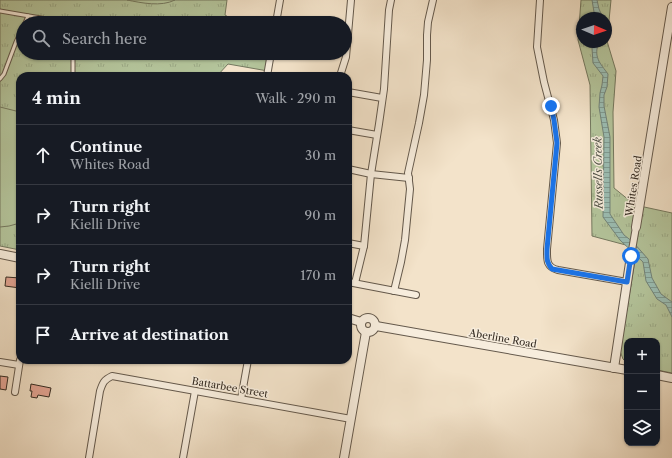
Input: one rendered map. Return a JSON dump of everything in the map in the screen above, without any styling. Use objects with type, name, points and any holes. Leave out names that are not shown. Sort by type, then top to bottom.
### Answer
[{"type":"street","points":[[277,16],[280,0]]},
{"type":"street","points":[[350,16],[351,0]]},
{"type":"street","points":[[352,280],[364,246],[371,174],[378,135],[391,0]]},
{"type":"street","points":[[394,291],[405,240],[410,189],[408,173],[420,123],[427,60],[428,22],[433,0]]},
{"type":"street","points":[[540,0],[537,47],[554,120],[557,143],[547,249],[548,264],[552,269],[627,282]]},
{"type":"street","name":"Whites Road","points":[[614,368],[672,7]]},
{"type":"street","points":[[268,72],[270,60]]},
{"type":"street","points":[[341,72],[345,60]]},
{"type":"street","points":[[352,93],[382,98]]},
{"type":"street","points":[[352,131],[378,135]]},
{"type":"street","points":[[352,170],[371,174],[409,178]]},
{"type":"street","points":[[352,244],[364,246]]},
{"type":"street","points":[[0,254],[16,257]]},
{"type":"street","points":[[352,283],[416,295]]},
{"type":"street","points":[[369,317],[375,321],[376,326],[371,332],[366,332],[362,329],[361,322],[364,318],[369,317]]},
{"type":"street","points":[[352,319],[361,322]]},
{"type":"street","name":"Aberline Road","points":[[376,326],[624,370]]},
{"type":"street","points":[[344,458],[366,332]]},
{"type":"street","points":[[0,362],[16,363]]},
{"type":"street","points":[[15,392],[20,364]]},
{"type":"street","points":[[241,399],[247,364]]},
{"type":"street","name":"Battarbee Street","points":[[88,458],[100,391],[106,379],[112,376],[351,419]]},
{"type":"street","points":[[660,376],[672,378]]},
{"type":"street","points":[[183,458],[195,391]]},
{"type":"lane","points":[[0,11],[28,16]]},
{"type":"lane","points":[[0,79],[4,74],[16,42]]},
{"type":"lane","points":[[73,60],[73,72]]},
{"type":"green space","points":[[0,0],[227,0],[225,15],[227,16],[16,16],[16,60],[270,60],[268,71],[228,64],[221,72],[16,72],[16,249],[0,246]]},
{"type":"green space","points":[[127,0],[175,0],[158,4]]},
{"type":"green space","points":[[581,0],[611,0],[610,12],[580,12]]},
{"type":"green space","points":[[580,48],[609,48],[616,71],[613,112],[614,188],[635,205],[672,213],[672,373],[660,371],[660,338],[624,338],[624,360],[620,351],[637,248],[592,236],[590,85]]},
{"type":"green space","points":[[0,107],[16,111],[16,224],[0,227]]},
{"type":"water","points":[[592,0],[597,0],[600,12],[594,12]]},
{"type":"water","points":[[592,48],[597,48],[598,60],[608,74],[607,87],[604,95],[604,106],[610,137],[610,214],[624,235],[633,242],[648,259],[652,278],[661,294],[672,302],[672,317],[666,305],[657,299],[646,281],[643,262],[620,240],[603,217],[604,137],[599,107],[603,76],[593,63]]},
{"type":"building","points":[[6,277],[16,278],[16,287],[5,286]]},
{"type":"building","points":[[0,376],[8,377],[6,390],[0,389]]},
{"type":"building","points":[[31,384],[51,388],[49,397],[38,395],[37,398],[31,397]]},
{"type":"route","points":[[551,106],[557,143],[547,249],[548,264],[552,269],[627,282],[631,256]]},
{"type":"water label","name":"Russells Creek","points":[[598,173]]}]
